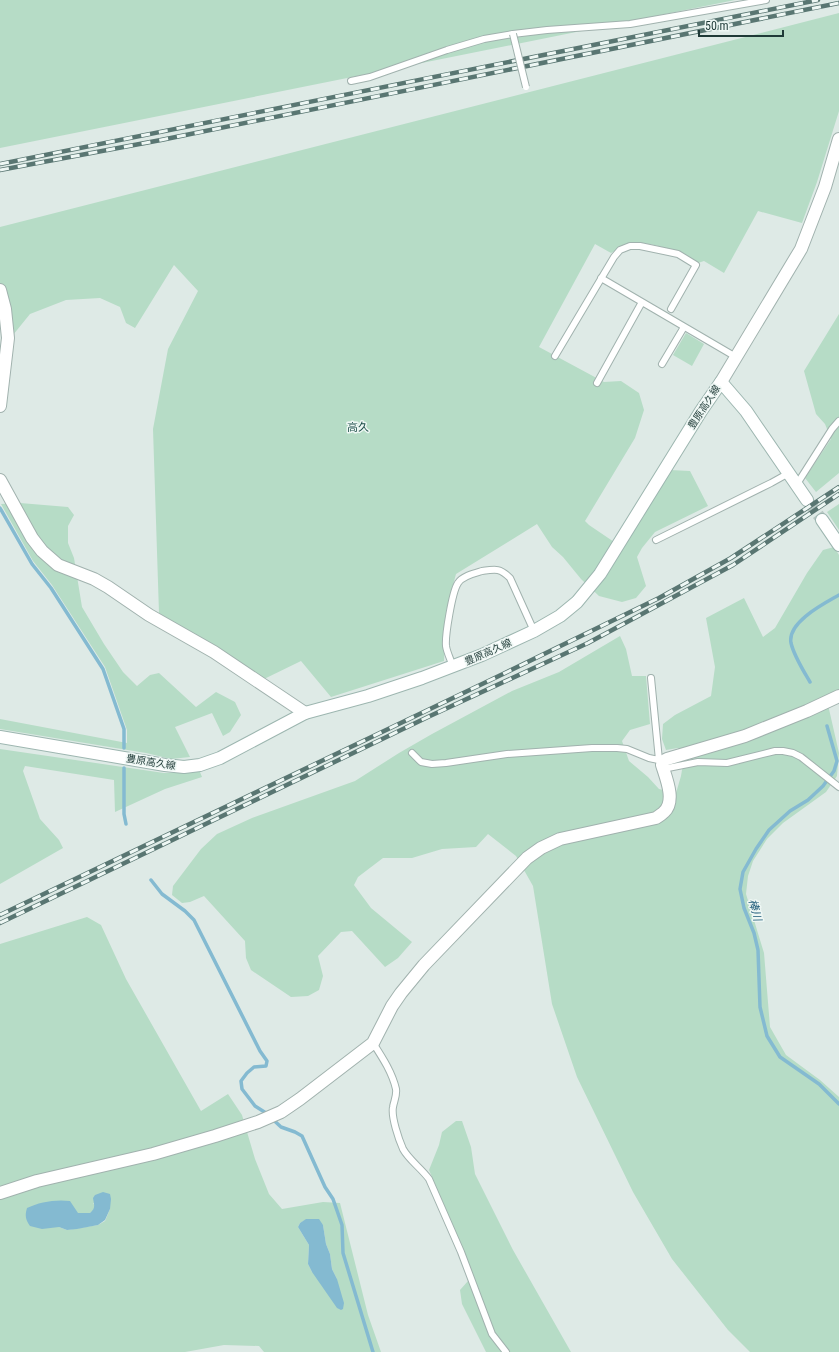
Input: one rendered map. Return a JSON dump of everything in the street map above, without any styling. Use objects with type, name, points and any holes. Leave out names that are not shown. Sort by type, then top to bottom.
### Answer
[{"type":"street","points":[[721,382],[801,249],[825,187],[839,139]]},
{"type":"street","points":[[0,290],[5,309],[8,338],[0,406]]},
{"type":"street","name":"豊原高久線","points":[[0,737],[165,765],[184,767],[200,765],[220,758],[305,713],[368,696],[453,667],[534,631],[560,616],[577,602],[589,589],[600,574],[701,411],[721,382],[746,411],[790,473],[807,500]]},
{"type":"street","points":[[0,480],[32,538],[42,551],[58,565],[108,586],[149,615],[214,652],[305,713]]},
{"type":"street","points":[[822,520],[839,545]]},
{"type":"street","points":[[0,1193],[37,1180],[153,1154],[215,1136],[265,1119],[277,1113],[300,1099],[373,1043],[392,1006],[424,965],[527,858],[541,848],[560,839],[656,818],[664,812],[669,805],[669,794],[662,763],[666,758],[745,736],[807,711],[839,696]]},
{"type":"lane","points":[[352,81],[484,39],[548,30],[630,24],[766,0]]},
{"type":"lane","points":[[514,34],[526,87]]},
{"type":"lane","points":[[555,356],[601,278],[620,250],[630,246],[640,246],[678,254],[696,265],[671,309]]},
{"type":"lane","points":[[601,278],[736,357]]},
{"type":"lane","points":[[597,383],[642,302]]},
{"type":"lane","points":[[662,364],[684,327]]},
{"type":"lane","points":[[797,484],[832,429],[839,421]]},
{"type":"lane","points":[[656,540],[790,473]]},
{"type":"lane","points":[[453,667],[446,646],[452,599],[458,581],[466,577],[493,569],[500,570],[505,573],[510,578],[534,631]]},
{"type":"lane","points":[[651,678],[662,763]]},
{"type":"lane","points":[[412,753],[421,762],[432,764],[507,754],[592,748],[617,748],[627,749],[662,763],[726,763],[775,751],[783,751],[793,753],[801,757],[839,787]]},
{"type":"lane","points":[[373,1043],[385,1062],[396,1089],[396,1098],[392,1108],[393,1117],[403,1148],[408,1156],[423,1170],[429,1179],[461,1252],[492,1334],[506,1352]]},
{"type":"green space","points":[[0,0],[735,0],[0,148]]},
{"type":"green space","points":[[839,13],[839,111],[817,182],[802,223],[758,211],[724,273],[704,261],[698,263],[666,248],[639,243],[624,246],[611,253],[595,244],[539,347],[604,382],[621,381],[639,393],[644,410],[635,438],[585,521],[589,525],[620,546],[670,470],[690,471],[708,506],[655,532],[642,548],[637,557],[646,586],[636,598],[622,602],[599,596],[581,579],[563,557],[552,547],[537,524],[456,574],[446,611],[444,661],[331,697],[301,661],[262,680],[159,613],[153,429],[168,349],[198,291],[174,265],[135,328],[126,323],[120,307],[100,298],[66,300],[30,314],[13,335],[0,312],[0,227]]},
{"type":"green space","points":[[839,314],[839,473],[816,492],[805,478],[831,439],[825,424],[816,414],[804,371]]},
{"type":"green space","points":[[686,333],[704,344],[692,366],[673,355]]},
{"type":"green space","points":[[20,503],[68,507],[74,515],[68,526],[68,543],[74,558],[82,607],[123,672],[137,686],[150,675],[159,673],[196,707],[216,692],[235,702],[241,715],[230,732],[223,736],[212,713],[175,727],[190,757],[171,759],[146,753],[0,729],[0,719],[127,743],[127,730],[105,667],[52,585],[33,561],[1,504]]},
{"type":"green space","points":[[839,504],[839,530],[827,512]]},
{"type":"green space","points":[[834,547],[839,555],[839,689],[826,696],[839,753],[837,776],[826,792],[783,823],[767,839],[753,861],[748,876],[746,894],[764,953],[770,1027],[786,1055],[820,1080],[839,1097],[839,1352],[750,1352],[728,1330],[672,1259],[633,1192],[577,1077],[552,1004],[533,886],[516,856],[488,834],[476,847],[442,849],[412,858],[383,858],[358,877],[354,885],[371,908],[412,942],[398,958],[385,967],[352,931],[341,932],[318,956],[323,976],[319,990],[308,996],[291,997],[251,970],[246,958],[245,941],[204,896],[190,902],[182,903],[172,895],[173,886],[201,849],[217,834],[252,818],[355,781],[432,734],[512,691],[559,672],[620,636],[626,649],[632,676],[646,676],[650,724],[630,730],[622,741],[629,761],[648,777],[659,789],[676,793],[684,758],[678,748],[666,750],[662,739],[663,724],[675,715],[711,696],[715,667],[706,618],[744,598],[763,637],[775,628],[807,573],[823,550]]},
{"type":"green space","points":[[0,749],[164,773],[200,772],[202,777],[165,789],[115,812],[114,780],[25,766],[23,771],[40,819],[59,840],[63,848],[0,884]]},
{"type":"green space","points":[[87,917],[101,925],[126,979],[201,1111],[228,1094],[242,1115],[255,1159],[269,1194],[282,1209],[323,1202],[340,1203],[368,1315],[381,1352],[264,1352],[259,1346],[224,1345],[185,1352],[0,1352],[0,944]],"holes":[[[93,1203],[110,1209],[105,1221],[98,1225],[67,1230],[59,1227],[78,1213],[90,1213],[93,1211],[95,1206]],[[307,1219],[323,1225],[332,1269],[337,1279],[312,1272],[308,1264],[309,1245],[298,1227],[300,1223]]]},
{"type":"green space","points":[[456,1121],[462,1121],[471,1147],[475,1174],[513,1250],[571,1352],[486,1352],[462,1304],[460,1290],[468,1281],[461,1245],[429,1170],[439,1145],[442,1132]]},
{"type":"water","points":[[103,1192],[110,1194],[110,1209],[105,1220],[98,1225],[67,1230],[59,1227],[42,1229],[30,1226],[26,1219],[27,1208],[37,1204],[53,1201],[70,1201],[78,1213],[90,1213],[94,1208],[93,1198],[95,1195]]},
{"type":"water","points":[[306,1219],[319,1219],[323,1225],[332,1269],[337,1279],[344,1303],[343,1309],[341,1310],[337,1308],[308,1264],[309,1245],[298,1227],[300,1223]]},
{"type":"waterway","points":[[0,508],[32,564],[51,588],[103,669],[124,729],[124,748]]},
{"type":"waterway","name":"棒川","points":[[810,682],[794,653],[791,643],[791,635],[795,628],[808,614],[839,595]]},
{"type":"waterway","name":"棒川","points":[[827,726],[837,761],[834,771],[823,786],[808,800],[790,811],[769,830],[743,872],[740,889],[744,908],[754,933],[758,950],[760,1007],[767,1036],[780,1057],[819,1084],[839,1104]]},
{"type":"waterway","points":[[124,768],[124,814],[126,824]]},
{"type":"waterway","points":[[151,880],[162,894],[185,911],[194,920],[260,1051],[267,1061],[266,1066],[254,1067],[247,1073],[241,1081],[242,1089],[255,1106],[266,1113],[281,1127],[302,1136],[325,1187],[333,1199],[342,1225],[343,1253],[373,1352]]},
{"type":"tunnel","points":[[807,500],[822,520]]},
{"type":"railway","points":[[0,164],[818,0]]},
{"type":"railway","points":[[0,170],[161,140],[839,3]]},
{"type":"railway","points":[[0,915],[659,598],[731,558],[839,487]]},
{"type":"railway","points":[[0,923],[430,716],[588,643],[733,565],[839,494]]},
{"type":"district","name":"高久","points":[[358,427]]}]
